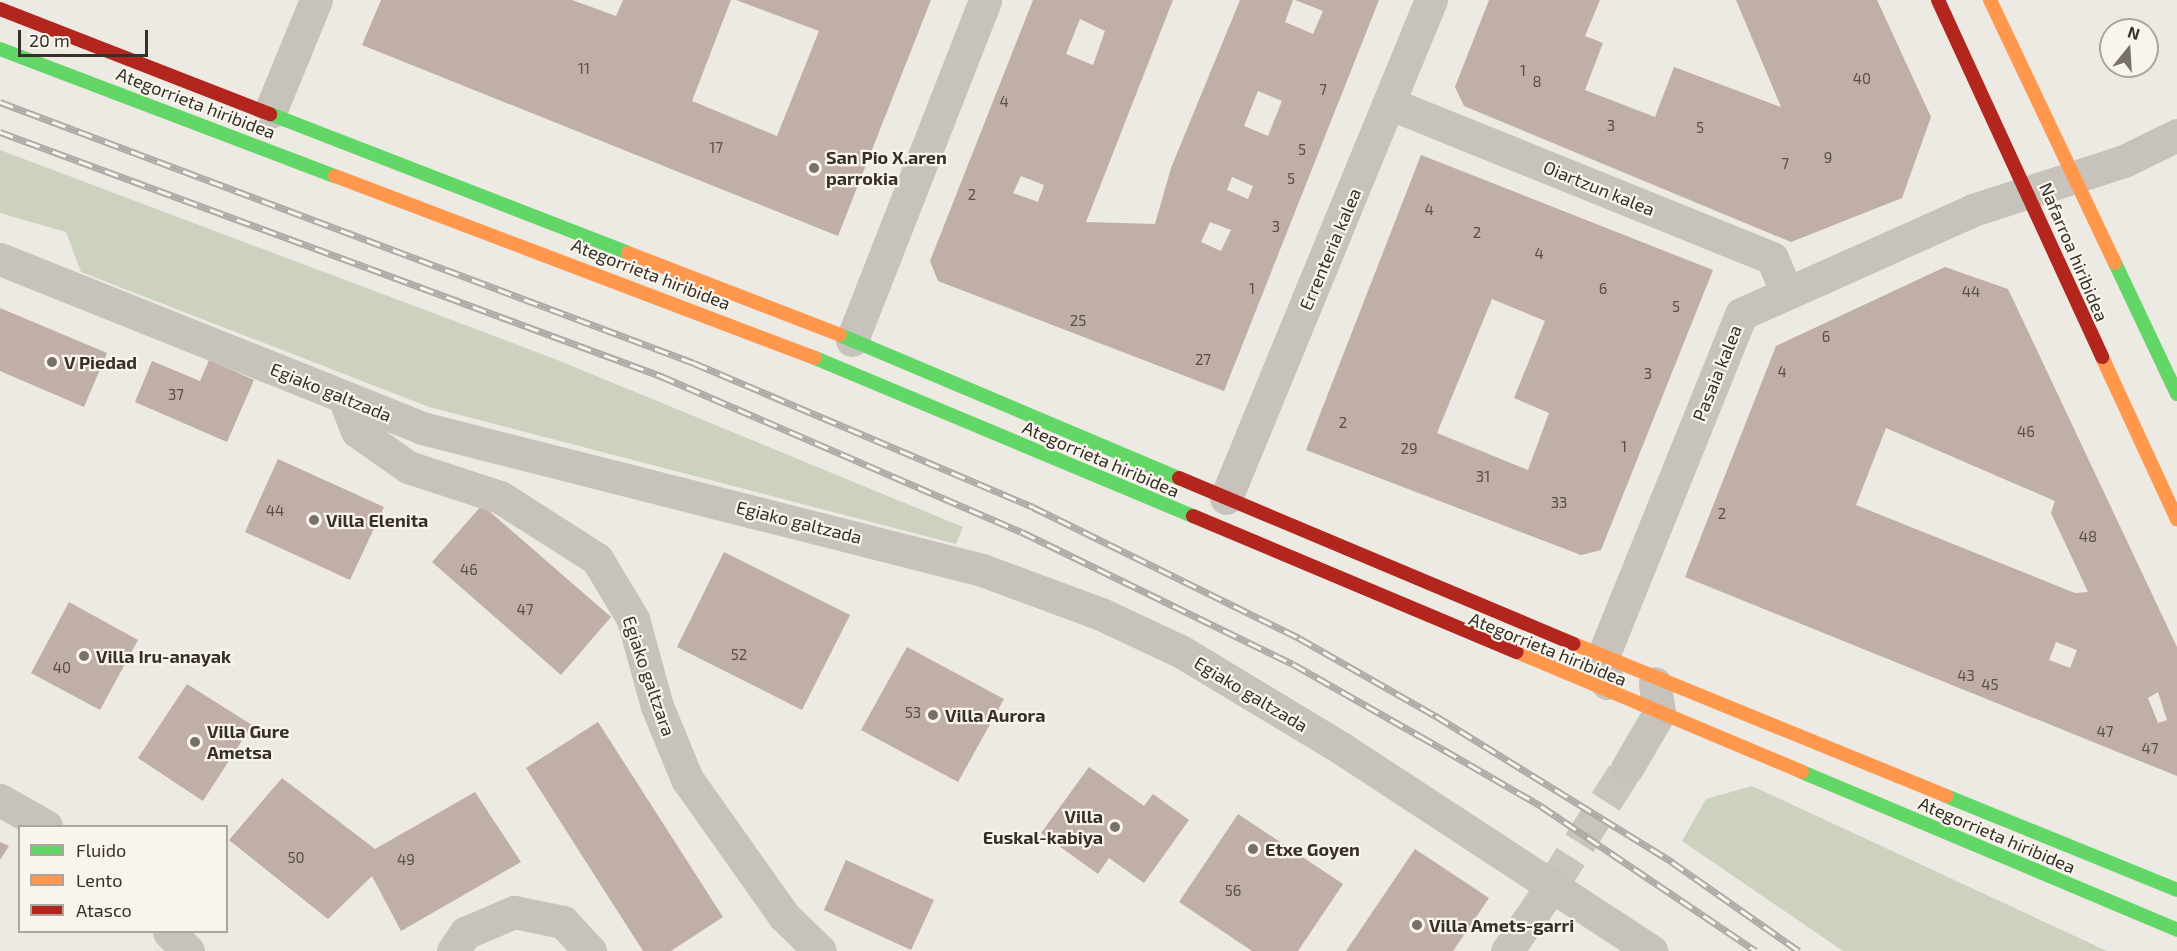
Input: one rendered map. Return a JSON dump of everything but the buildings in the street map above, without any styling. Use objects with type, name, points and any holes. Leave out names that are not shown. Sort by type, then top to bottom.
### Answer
[{"type":"main road","name":"Nafarroa hiribidea","points":[[1938,0],[2027,188],[2053,255],[2177,519]]},
{"type":"main road","name":"Nafarroa hiribidea","points":[[1990,0],[2177,394]]},
{"type":"main road","name":"Ategorrieta hiribidea","points":[[0,9],[852,340],[1603,656],[2177,889]]},
{"type":"main road","name":"Ategorrieta hiribidea","points":[[0,49],[819,360],[2177,930]]},
{"type":"street","points":[[270,112],[316,0]]},
{"type":"street","points":[[852,340],[985,0]]},
{"type":"street","name":"Errenteria kalea","points":[[1226,498],[1431,0]]},
{"type":"street","name":"Oiartzun kalea","points":[[1390,104],[1772,258],[1787,293]]},
{"type":"street","name":"Pasaia kalea","points":[[1603,656],[1741,314],[2027,188],[2074,177],[2177,135]]},
{"type":"street","name":"Egiako galtzada","points":[[0,259],[345,400],[422,428],[982,570],[1101,614],[1182,652],[1553,884],[1651,951]]},
{"type":"street","name":"Egiako galtzara","points":[[345,400],[357,431],[408,467],[500,497],[597,559],[633,619],[657,706],[687,779],[784,916],[820,951]]},
{"type":"street","points":[[1603,656],[1609,693]]},
{"type":"street","points":[[1627,768],[1659,713],[1654,677]]},
{"type":"street","points":[[0,800],[44,825]]},
{"type":"street","points":[[1507,951],[1553,884]]},
{"type":"street","points":[[453,951],[465,933],[514,912],[563,922],[590,951]]},
{"type":"street","points":[[170,933],[188,951]]},
{"type":"green space","points":[[0,150],[555,359],[963,527],[956,544],[429,407],[81,272],[66,232],[0,213]]},
{"type":"green space","points":[[1752,786],[2107,951],[1843,951],[1682,841],[1706,799]]},
{"type":"tunnel","points":[[1553,884],[1627,768]]},
{"type":"railway","points":[[0,102],[694,363],[1033,507],[1299,638],[1436,716],[1672,862],[1799,951]]},
{"type":"railway","points":[[0,132],[661,376],[1022,532],[1293,664],[1420,736],[1541,806],[1756,951]]},
{"type":"traffic: fast","points":[[0,49],[335,176]]},
{"type":"traffic: fast","points":[[270,114],[628,253]]},
{"type":"traffic: fast","points":[[2115,263],[2177,394]]},
{"type":"traffic: fast","points":[[840,335],[1179,478]]},
{"type":"traffic: fast","points":[[815,358],[1193,516]]},
{"type":"traffic: fast","points":[[1802,772],[2177,930]]},
{"type":"traffic: fast","points":[[1946,796],[2177,890]]},
{"type":"traffic: slow","points":[[1990,0],[2115,263]]},
{"type":"traffic: slow","points":[[335,176],[815,358]]},
{"type":"traffic: slow","points":[[628,253],[840,335]]},
{"type":"traffic: slow","points":[[2102,357],[2177,519]]},
{"type":"traffic: slow","points":[[1574,644],[1946,796]]},
{"type":"traffic: slow","points":[[1517,652],[1802,772]]},
{"type":"traffic: jam","points":[[1938,0],[2102,357]]},
{"type":"traffic: jam","points":[[0,9],[270,114]]},
{"type":"traffic: jam","points":[[1179,478],[1574,644]]},
{"type":"traffic: jam","points":[[1193,516],[1517,652]]},
{"type":"place","name":"San Pio X.aren parrokia","points":[[814,168]]},
{"type":"place","name":"V Piedad","points":[[52,362]]},
{"type":"place","name":"Villa Elenita","points":[[314,520]]},
{"type":"place","name":"Villa Iru-anayak","points":[[84,656]]},
{"type":"place","name":"Villa Aurora","points":[[933,715]]},
{"type":"place","name":"Villa Gure Ametsa","points":[[195,742]]},
{"type":"place","name":"Villa Euskal-kabiya","points":[[1115,827]]},
{"type":"place","name":"Etxe Goyen","points":[[1253,849]]},
{"type":"place","name":"Villa Amets-garri","points":[[1417,925]]}]
